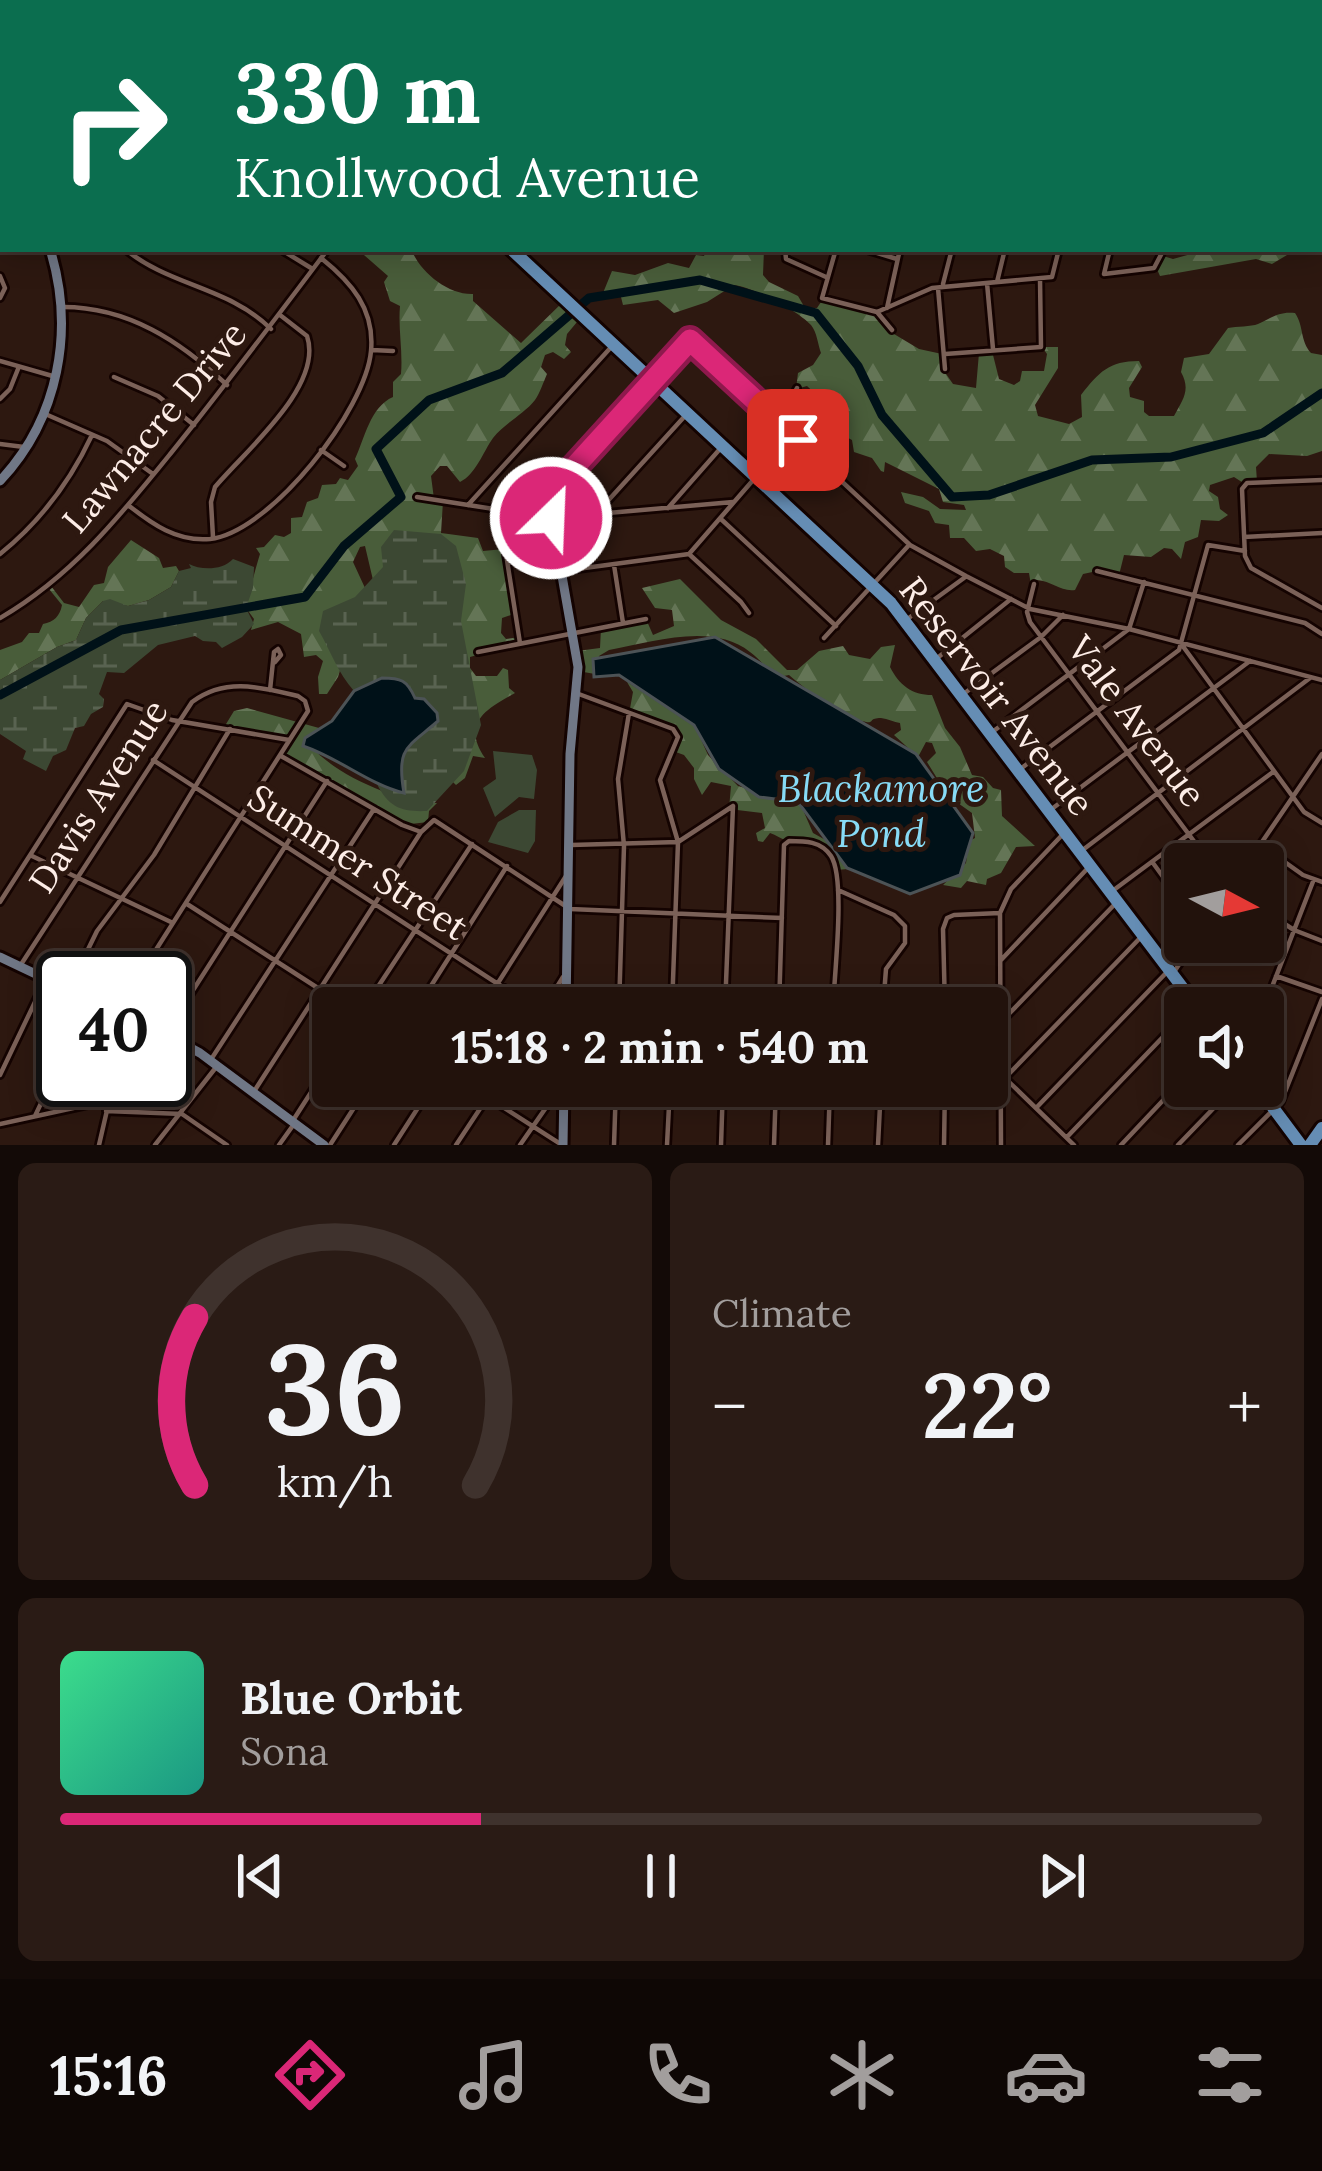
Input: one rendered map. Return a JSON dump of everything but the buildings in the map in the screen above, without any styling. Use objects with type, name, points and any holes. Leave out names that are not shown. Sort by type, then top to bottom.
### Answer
[{"type":"main road","name":"Reservoir Avenue","points":[[514,252],[906,620],[1179,987]]},
{"type":"main road","points":[[1273,1109],[1305,1145],[1322,1129]]},
{"type":"street","points":[[590,0],[617,0]]},
{"type":"street","points":[[0,481],[25,448],[56,377],[63,307],[51,252]]},
{"type":"street","points":[[130,252],[158,271],[223,295],[271,329]]},
{"type":"street","points":[[285,252],[314,269]]},
{"type":"street","name":"Lawnacre Drive","points":[[0,618],[40,595],[72,567],[128,505],[227,386],[326,252]]},
{"type":"street","points":[[785,252],[786,259],[827,277]]},
{"type":"street","points":[[835,252],[822,298],[877,312],[892,330]]},
{"type":"street","points":[[874,252],[897,259]]},
{"type":"street","points":[[887,308],[899,252]]},
{"type":"street","points":[[945,369],[940,287],[951,252]]},
{"type":"street","points":[[997,282],[1004,252]]},
{"type":"street","points":[[877,312],[940,287],[1052,278],[1057,252]]},
{"type":"street","points":[[1110,252],[1104,274],[1157,266],[1163,252]]},
{"type":"street","points":[[128,505],[156,527],[178,536],[213,539],[255,522],[321,450],[365,376],[372,350],[363,303],[348,280],[321,258]]},
{"type":"street","points":[[0,275],[4,289],[0,298]]},
{"type":"street","points":[[944,354],[1041,346],[1040,279]]},
{"type":"street","points":[[987,283],[993,350]]},
{"type":"street","points":[[63,307],[123,315],[176,344],[227,386]]},
{"type":"street","points":[[213,539],[215,487],[286,405],[311,358],[307,336],[280,315]]},
{"type":"street","points":[[520,643],[504,541],[690,340],[910,545],[966,576],[1028,606],[1322,680]]},
{"type":"street","points":[[468,505],[614,344]]},
{"type":"street","points":[[372,350],[394,351]]},
{"type":"street","points":[[0,361],[56,377]]},
{"type":"street","points":[[0,399],[10,389],[18,368]]},
{"type":"street","points":[[114,377],[158,397],[194,425]]},
{"type":"street","points":[[780,422],[796,388]]},
{"type":"street","points":[[43,413],[92,435],[153,474]]},
{"type":"street","points":[[595,515],[688,413]]},
{"type":"street","points":[[0,554],[54,500],[92,435]]},
{"type":"street","points":[[0,444],[25,448]]},
{"type":"street","points":[[668,508],[723,445]]},
{"type":"street","points":[[321,450],[344,466]]},
{"type":"street","points":[[562,571],[689,554],[756,477]]},
{"type":"street","points":[[1322,480],[1244,483],[1245,551],[1254,573],[1322,608]]},
{"type":"street","points":[[548,496],[578,667],[570,754],[567,987]]},
{"type":"street","points":[[417,497],[551,518],[733,502]]},
{"type":"street","points":[[720,518],[836,626]]},
{"type":"street","points":[[1244,537],[1322,533]]},
{"type":"street","points":[[824,638],[910,545]]},
{"type":"street","points":[[1018,770],[1179,650],[1208,545],[1245,551]]},
{"type":"street","points":[[689,554],[749,614]]},
{"type":"street","points":[[614,565],[623,622]]},
{"type":"street","points":[[1096,571],[1305,623],[1322,634]]},
{"type":"street","points":[[906,620],[966,576]]},
{"type":"street","points":[[991,733],[1129,629],[1145,581]]},
{"type":"street","points":[[1028,606],[1034,584]]},
{"type":"street","points":[[936,659],[1011,599]]},
{"type":"street","points":[[1305,623],[1312,605]]},
{"type":"street","name":"Vale Avenue","points":[[1028,606],[1028,616],[1041,637],[1196,843]]},
{"type":"street","points":[[962,695],[1063,615]]},
{"type":"street","points":[[478,652],[646,619]]},
{"type":"street","points":[[1181,643],[1308,817],[1322,823]]},
{"type":"street","points":[[1049,811],[1250,661]]},
{"type":"street","points":[[270,690],[275,662]]},
{"type":"street","points":[[1080,852],[1311,677]]},
{"type":"street","name":"Davis Avenue","points":[[20,966],[192,702],[231,685],[298,696],[308,707],[290,740]]},
{"type":"street","points":[[576,694],[673,729],[678,736],[660,780],[678,842],[673,987]]},
{"type":"street","points":[[0,902],[124,706],[136,704],[177,720],[290,740],[155,951]]},
{"type":"street","points":[[620,987],[624,845],[618,779],[628,713]]},
{"type":"street","points":[[88,951],[231,729]]},
{"type":"street","points":[[1261,843],[1322,754]]},
{"type":"street","points":[[280,755],[421,832]]},
{"type":"street","name":"Summer Street","points":[[153,760],[502,987]]},
{"type":"street","points":[[1008,1014],[1152,861],[1273,772]]},
{"type":"street","points":[[192,992],[327,781]]},
{"type":"street","points":[[571,845],[678,842],[733,806],[726,987]]},
{"type":"street","points":[[155,1145],[182,1114],[374,809]]},
{"type":"street","points":[[320,987],[421,832],[434,820],[570,909],[782,918]]},
{"type":"street","points":[[1001,987],[1000,913],[1007,894],[1065,832]]},
{"type":"street","points":[[779,987],[786,842],[815,843],[830,854],[838,890],[834,987]]},
{"type":"street","points":[[377,987],[472,844]]},
{"type":"street","points":[[30,855],[173,923]]},
{"type":"street","points":[[1272,987],[1318,881],[1284,859]]},
{"type":"street","points":[[1152,861],[1164,878]]},
{"type":"street","points":[[1001,960],[1090,865]]},
{"type":"street","points":[[430,987],[507,866]]},
{"type":"street","points":[[495,987],[571,870]]},
{"type":"street","points":[[838,890],[894,915],[905,926],[905,943],[886,969],[885,987]]},
{"type":"street","points":[[186,904],[316,987]]},
{"type":"street","points":[[945,987],[945,922],[954,914],[1000,913]]},
{"type":"street","points":[[1284,924],[1322,941]]},
{"type":"street","points":[[1008,1074],[1143,935]]},
{"type":"street","points":[[0,957],[36,974]]},
{"type":"street","points":[[1037,1107],[1178,963]]},
{"type":"street","points":[[557,987],[567,970]]},
{"type":"street","points":[[1238,1145],[1281,1102],[1322,995],[1276,976]]},
{"type":"street","points":[[0,1075],[36,1000]]},
{"type":"street","points":[[253,1093],[312,1000]]},
{"type":"street","points":[[1066,1137],[1164,1037]]},
{"type":"street","points":[[192,1051],[327,1145],[353,1107]]},
{"type":"street","points":[[1008,1083],[1074,1145]]},
{"type":"street","points":[[279,1145],[312,1092]]},
{"type":"street","points":[[1120,1145],[1164,1099]]},
{"type":"street","points":[[35,1117],[40,1107]]},
{"type":"street","points":[[0,1124],[79,1107]]},
{"type":"street","points":[[100,1145],[108,1107]]},
{"type":"street","points":[[394,1145],[418,1107]]},
{"type":"street","points":[[456,1145],[481,1107]]},
{"type":"street","points":[[504,1107],[563,1145]]},
{"type":"street","points":[[520,1145],[547,1107]]},
{"type":"street","points":[[562,1107],[563,1145]]},
{"type":"street","points":[[614,1145],[615,1107]]},
{"type":"street","points":[[668,1145],[669,1107]]},
{"type":"street","points":[[721,1145],[722,1107]]},
{"type":"street","points":[[774,1145],[775,1107]]},
{"type":"street","points":[[828,1145],[829,1107]]},
{"type":"street","points":[[878,1145],[880,1107]]},
{"type":"street","points":[[944,1145],[945,1107]]},
{"type":"street","points":[[1001,1145],[1002,1107]]},
{"type":"street","points":[[1178,1145],[1215,1107]]},
{"type":"street","points":[[106,1112],[182,1114],[227,1145]]},
{"type":"green space","points":[[413,252],[436,280],[454,291],[473,294],[473,301],[521,343],[565,300],[582,316],[567,334],[565,345],[571,352],[564,359],[553,352],[545,355],[541,367],[547,374],[537,397],[493,438],[470,474],[460,482],[447,466],[440,466],[431,476],[434,499],[443,501],[441,533],[478,538],[483,551],[504,549],[517,613],[502,618],[501,633],[506,639],[520,637],[520,643],[470,657],[476,676],[497,676],[503,668],[508,670],[509,688],[515,693],[480,718],[475,735],[485,758],[473,756],[465,778],[456,785],[450,779],[438,715],[423,696],[412,694],[406,675],[379,677],[370,687],[359,689],[373,580],[365,546],[353,562],[365,588],[338,677],[327,694],[319,694],[323,661],[316,655],[304,657],[301,634],[278,622],[251,630],[254,619],[246,608],[260,554],[256,548],[264,547],[275,535],[291,533],[291,518],[302,517],[307,502],[318,498],[322,485],[348,480],[358,466],[355,459],[369,424],[393,397],[393,382],[401,374],[400,306],[390,301],[384,282],[388,276],[364,255]]},
{"type":"green space","points":[[706,252],[764,252],[763,275],[798,296],[805,308],[817,308],[823,299],[874,313],[894,334],[919,349],[942,354],[944,371],[953,384],[976,388],[979,353],[992,351],[999,379],[1014,385],[1022,371],[1044,371],[1047,354],[1042,347],[1058,347],[1058,368],[1035,405],[1038,416],[1069,424],[1082,417],[1081,395],[1105,369],[1139,361],[1142,367],[1129,388],[1130,397],[1144,401],[1149,416],[1174,416],[1186,389],[1181,372],[1184,358],[1209,354],[1228,328],[1295,313],[1311,353],[1322,355],[1322,451],[1307,456],[1269,454],[1256,467],[1257,482],[1245,484],[1234,477],[1210,485],[1209,491],[1228,515],[1219,521],[1201,520],[1198,537],[1185,542],[1181,559],[1164,548],[1151,557],[1124,555],[1119,575],[1083,574],[1075,590],[1037,580],[1031,585],[1029,573],[1014,573],[1005,567],[1004,556],[990,549],[976,551],[964,538],[950,538],[949,525],[935,523],[929,511],[905,503],[901,492],[923,497],[940,509],[966,510],[964,505],[943,502],[939,489],[885,462],[881,471],[872,458],[854,452],[852,440],[814,420],[812,414],[822,400],[807,386],[796,389],[798,373],[813,365],[821,353],[805,319],[764,295],[734,285],[707,302],[674,313],[658,300],[623,305],[620,293],[603,293],[612,271],[635,275],[668,263],[689,268],[696,255]]},
{"type":"green space","points":[[1292,252],[1272,264],[1256,259],[1160,276],[1156,267],[1163,256],[1173,259],[1191,254]]},
{"type":"green space","points":[[394,530],[441,534],[456,546],[466,584],[461,621],[481,725],[464,771],[427,811],[397,807],[377,784],[393,790],[407,746],[425,729],[410,685],[382,678],[354,691],[319,631],[323,611],[355,597],[383,567],[381,547]]},
{"type":"green space","points":[[131,540],[159,558],[163,568],[176,566],[179,571],[171,587],[128,606],[103,601],[86,618],[76,640],[0,680],[0,650],[22,642],[29,633],[39,633],[60,612],[62,605],[51,586],[64,603],[79,607],[94,585],[104,583],[108,567]]},
{"type":"green space","points":[[233,559],[254,567],[246,608],[254,624],[242,637],[222,648],[195,636],[158,645],[124,673],[107,672],[99,694],[103,707],[84,726],[75,728],[66,750],[53,756],[46,771],[23,759],[26,751],[0,734],[0,680],[76,640],[86,618],[103,601],[128,606],[149,600],[171,587],[179,571],[191,568],[189,564],[211,568]]},
{"type":"green space","points":[[680,579],[721,620],[756,639],[787,670],[797,670],[819,651],[843,646],[849,655],[870,659],[881,647],[895,645],[890,667],[894,673],[912,691],[932,695],[972,775],[1001,790],[1002,816],[1035,846],[1016,847],[1001,873],[987,879],[986,885],[967,881],[961,888],[943,885],[966,863],[969,841],[975,838],[972,813],[948,796],[927,762],[936,753],[932,743],[926,742],[918,757],[894,735],[901,730],[900,723],[881,718],[867,722],[843,713],[789,675],[779,677],[735,643],[700,636],[663,639],[609,650],[599,656],[595,674],[578,671],[577,651],[600,648],[601,628],[646,619],[653,635],[674,626],[672,610],[655,608],[642,588]]},
{"type":"green space","points":[[627,682],[694,724],[708,755],[738,786],[800,803],[813,833],[831,843],[851,865],[848,869],[836,870],[821,850],[770,833],[763,842],[758,841],[756,833],[765,828],[762,813],[729,809],[731,786],[711,782],[702,795],[694,768],[684,755],[673,751],[677,740],[673,729],[629,714],[633,692]]},
{"type":"green space","points":[[247,708],[324,731],[311,746],[322,757],[387,793],[437,803],[429,811],[428,822],[402,825],[281,755],[289,741],[223,729],[234,711]]},
{"type":"green space","points":[[493,751],[532,755],[537,770],[534,799],[519,797],[495,817],[483,788],[496,779]]},
{"type":"green space","points":[[519,810],[536,810],[535,841],[528,853],[488,842],[498,822]]},
{"type":"water","name":"Blackamore Pond","points":[[715,637],[916,754],[973,833],[960,875],[910,894],[847,868],[798,802],[759,797],[719,769],[694,725],[619,675],[594,677],[593,659]]},
{"type":"water","points":[[382,678],[403,681],[415,698],[424,699],[437,713],[438,721],[403,757],[404,793],[303,746],[305,738],[332,721],[354,691]]},
{"type":"waterway","points":[[0,695],[121,630],[305,597],[344,546],[401,497],[376,449],[429,400],[502,373],[589,298],[700,280],[816,313],[858,366],[882,415],[952,497],[989,495],[1092,460],[1171,457],[1263,433],[1322,393]]},
{"type":"route","points":[[551,518],[548,496],[690,340],[798,440]]}]
